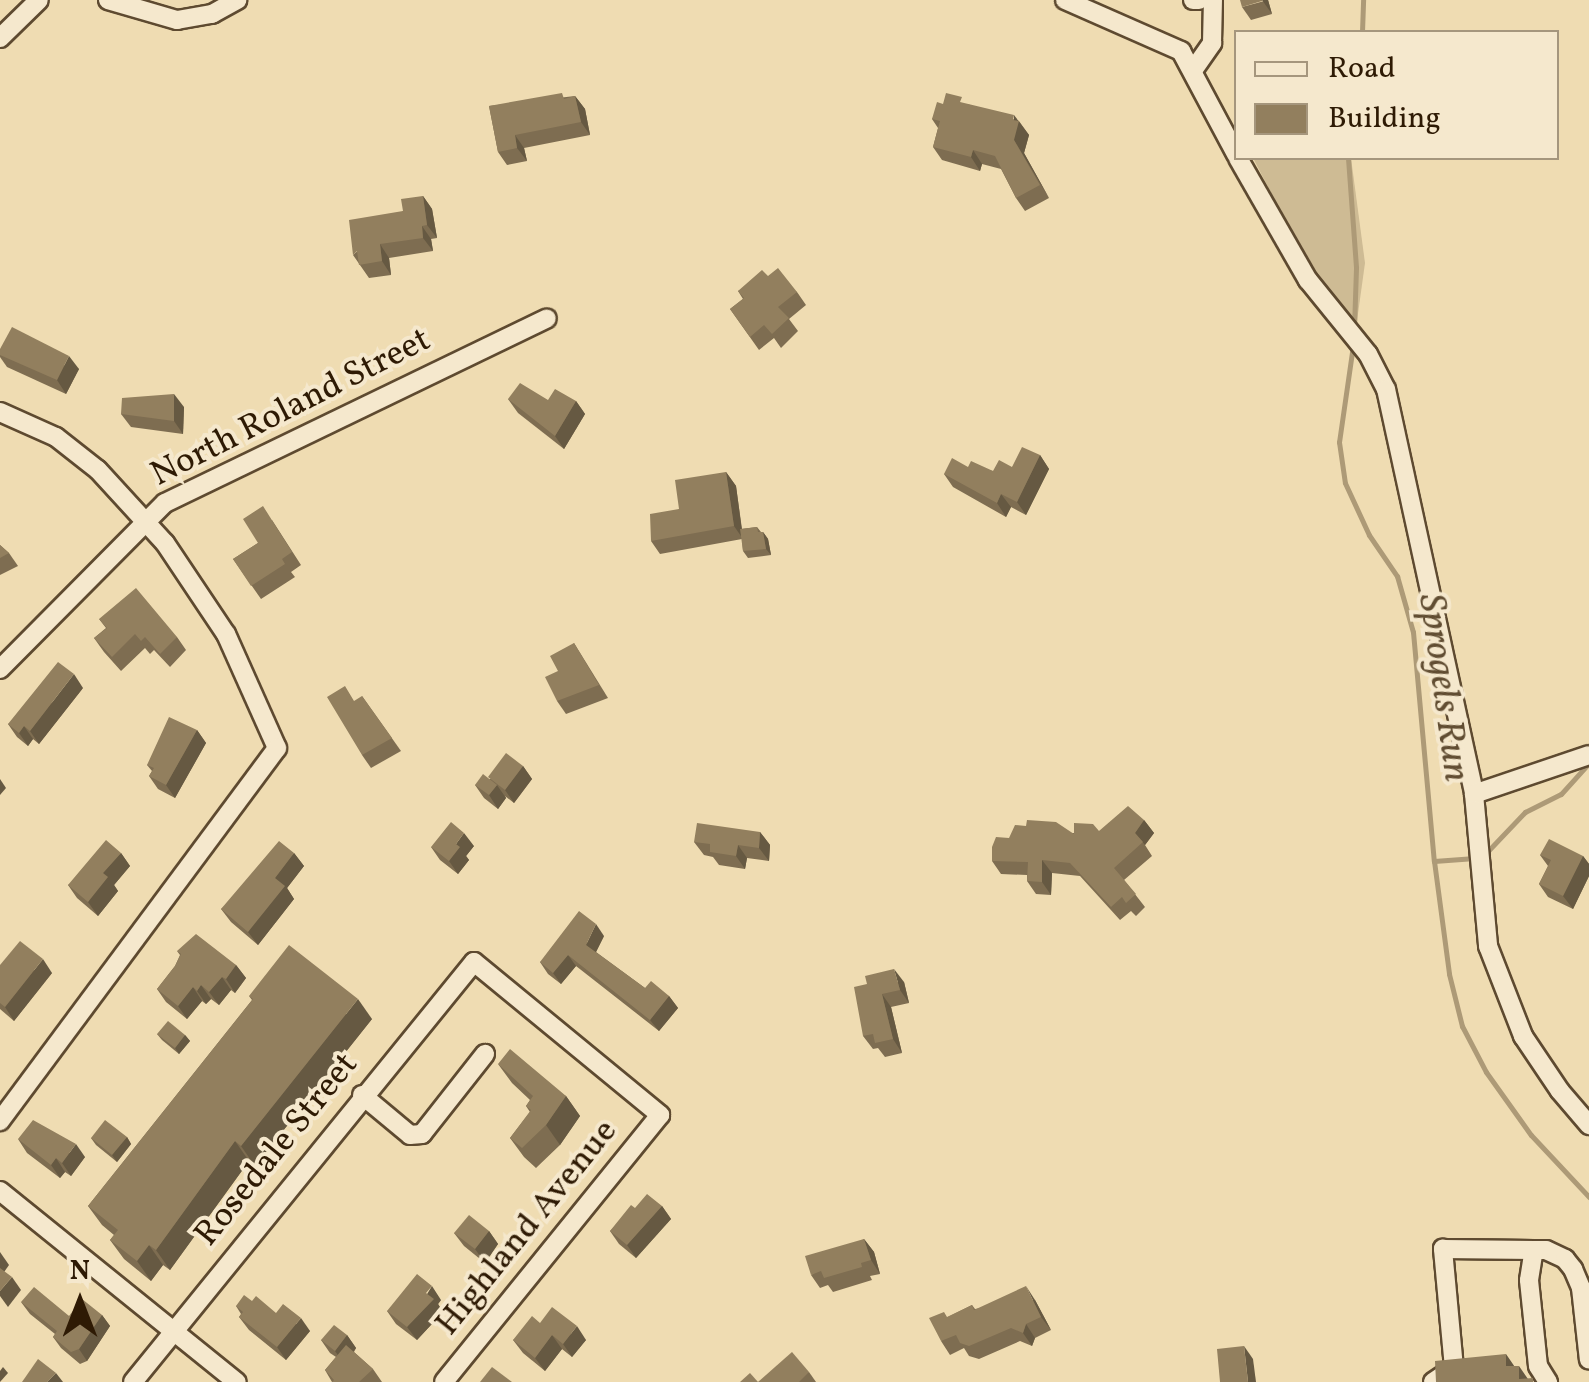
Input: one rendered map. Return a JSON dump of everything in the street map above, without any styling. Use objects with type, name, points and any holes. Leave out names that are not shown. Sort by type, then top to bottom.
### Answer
[{"type":"street","points":[[0,38],[39,0]]},
{"type":"street","points":[[108,0],[177,20],[212,14],[237,0]]},
{"type":"street","points":[[1064,0],[1168,42],[1194,69],[1234,148]]},
{"type":"street","points":[[1194,69],[1212,43],[1213,0]]},
{"type":"street","points":[[1240,160],[1300,266],[1368,354],[1392,411],[1474,794],[1488,946],[1512,1013],[1560,1091],[1589,1126]]},
{"type":"street","name":"North Roland Street","points":[[0,669],[165,504],[547,318]]},
{"type":"street","points":[[0,412],[56,438],[98,470],[187,570],[226,634],[277,748],[0,1121]]},
{"type":"street","points":[[1474,794],[1585,756]]},
{"type":"street","name":"Rosedale Street","points":[[133,1382],[362,1095],[474,962],[660,1114]]},
{"type":"street","points":[[362,1095],[410,1135],[422,1134],[485,1054]]},
{"type":"street","name":"Highland Avenue","points":[[444,1382],[660,1114]]},
{"type":"street","points":[[0,1191],[237,1382]]},
{"type":"street","points":[[1433,1382],[1454,1368],[1443,1248],[1546,1250],[1565,1258],[1580,1288],[1589,1360]]},
{"type":"street","points":[[1534,1250],[1529,1280],[1534,1332],[1538,1366],[1548,1382]]},
{"type":"shaded area","points":[[1254,160],[1351,160],[1365,263],[1356,328],[1303,255]]},
{"type":"building","points":[[1240,0],[1262,0],[1262,1],[1242,7]]},
{"type":"building","points":[[562,93],[564,99],[575,96],[581,122],[515,135],[517,148],[498,152],[489,106]]},
{"type":"building","points":[[946,93],[962,97],[960,102],[1014,115],[1013,120],[1019,121],[1014,140],[1040,185],[1016,198],[995,156],[973,150],[971,157],[933,147],[940,121],[932,119],[937,102],[943,104]]},
{"type":"building","points":[[423,196],[427,225],[422,226],[423,238],[380,244],[382,261],[359,265],[357,251],[353,255],[349,220],[403,211],[401,199]]},
{"type":"building","points":[[778,268],[797,292],[778,307],[789,318],[772,334],[764,325],[750,337],[730,309],[744,298],[738,291],[762,270],[768,276]]},
{"type":"building","points":[[12,327],[69,356],[57,380],[0,355]]},
{"type":"building","points":[[520,383],[548,400],[555,389],[576,401],[555,436],[508,399]]},
{"type":"building","points":[[174,394],[174,421],[121,414],[122,398]]},
{"type":"building","points":[[1022,447],[1040,455],[1017,502],[1001,494],[997,503],[944,474],[952,458],[968,467],[971,461],[993,471],[999,460],[1012,467]]},
{"type":"building","points":[[726,472],[734,526],[651,541],[650,514],[679,509],[675,480]]},
{"type":"building","points":[[263,506],[292,552],[282,559],[285,564],[251,586],[233,559],[258,543],[243,519]]},
{"type":"building","points":[[757,527],[758,532],[763,532],[766,549],[743,551],[740,529]]},
{"type":"building","points":[[136,588],[177,637],[160,654],[145,637],[141,641],[135,634],[112,657],[94,638],[107,628],[99,619]]},
{"type":"building","points":[[574,643],[599,685],[557,701],[545,677],[558,671],[550,656]]},
{"type":"building","points":[[58,662],[74,674],[30,731],[24,726],[19,733],[8,724]]},
{"type":"building","points":[[345,686],[354,701],[362,696],[392,738],[362,755],[327,697]]},
{"type":"building","points":[[169,717],[197,730],[166,785],[149,776],[154,768],[147,765]]},
{"type":"building","points":[[506,753],[523,766],[505,790],[488,777]]},
{"type":"building","points":[[483,774],[497,785],[489,795],[475,785]]},
{"type":"building","points":[[1128,806],[1144,820],[1135,833],[1143,842],[1114,868],[1136,894],[1126,903],[1122,897],[1111,907],[1070,863],[1042,860],[1042,882],[1027,881],[1028,862],[992,861],[996,837],[1009,838],[1015,825],[1026,826],[1027,820],[1056,822],[1074,834],[1074,823],[1093,824],[1099,831]]},
{"type":"building","points":[[451,822],[464,833],[456,844],[460,847],[449,861],[431,847]]},
{"type":"building","points":[[697,823],[760,832],[759,848],[738,845],[736,856],[710,852],[710,844],[694,842]]},
{"type":"building","points":[[1549,839],[1583,856],[1563,896],[1539,884],[1551,860],[1540,855]]},
{"type":"building","points":[[106,840],[121,853],[103,873],[108,877],[88,902],[68,885]]},
{"type":"building","points":[[279,841],[294,853],[275,878],[285,886],[248,932],[221,909]]},
{"type":"building","points":[[579,911],[596,924],[586,945],[645,988],[651,981],[669,996],[650,1020],[568,955],[553,973],[540,962]]},
{"type":"building","points":[[196,934],[236,965],[209,992],[201,985],[197,991],[193,987],[178,1006],[157,989],[175,966],[181,954],[177,951]]},
{"type":"building","points":[[20,941],[43,959],[5,1007],[0,1003],[0,965]]},
{"type":"building","points":[[289,945],[358,999],[241,1146],[235,1141],[156,1250],[149,1245],[137,1261],[110,1240],[118,1230],[88,1206],[253,999],[249,996]]},
{"type":"building","points":[[894,969],[900,990],[882,994],[893,1039],[875,1043],[873,1034],[863,1036],[854,987],[867,984],[865,976]]},
{"type":"building","points":[[168,1021],[185,1035],[175,1048],[157,1034]]},
{"type":"building","points":[[510,1049],[566,1096],[546,1125],[522,1148],[510,1138],[531,1110],[526,1106],[533,1096],[498,1064]]},
{"type":"building","points":[[33,1120],[76,1144],[62,1163],[56,1158],[51,1165],[18,1139]]},
{"type":"building","points":[[105,1120],[127,1137],[112,1155],[91,1138]]},
{"type":"building","points":[[647,1194],[662,1206],[627,1245],[610,1231],[631,1205],[635,1208]]},
{"type":"building","points":[[469,1215],[489,1231],[475,1249],[454,1233]]},
{"type":"building","points":[[864,1239],[871,1260],[861,1263],[862,1267],[824,1278],[821,1271],[811,1275],[805,1256]]},
{"type":"building","points":[[0,1268],[12,1277],[0,1291]]},
{"type":"building","points":[[417,1274],[432,1286],[426,1293],[434,1299],[407,1327],[387,1311]]},
{"type":"building","points":[[1026,1286],[1041,1317],[1026,1324],[1023,1333],[1011,1328],[969,1346],[960,1343],[956,1335],[941,1341],[929,1318],[944,1312],[947,1317],[972,1305],[974,1310]]},
{"type":"building","points":[[34,1287],[69,1316],[82,1299],[102,1315],[79,1349],[71,1352],[53,1337],[57,1331],[21,1302]]},
{"type":"building","points":[[244,1295],[252,1301],[256,1296],[276,1313],[283,1304],[301,1318],[277,1347],[239,1317],[243,1312],[236,1306]]},
{"type":"building","points":[[552,1307],[577,1326],[563,1344],[552,1335],[535,1358],[513,1340],[532,1316],[540,1323]]},
{"type":"building","points":[[334,1325],[347,1335],[335,1351],[321,1340]]},
{"type":"building","points":[[346,1345],[373,1369],[359,1382],[332,1382],[325,1370]]},
{"type":"building","points":[[1244,1346],[1248,1382],[1220,1382],[1217,1349]]},
{"type":"building","points":[[792,1352],[809,1372],[799,1382],[758,1382]]},
{"type":"building","points":[[1506,1354],[1506,1366],[1519,1366],[1519,1379],[1533,1378],[1533,1382],[1436,1382],[1435,1361]]},
{"type":"building","points":[[38,1359],[56,1373],[47,1382],[22,1382]]},
{"type":"building","points":[[492,1367],[512,1382],[480,1382]]},
{"type":"building","points":[[750,1373],[758,1382],[740,1382]]},
{"type":"waterway","name":"Sprogels Run","points":[[1362,30],[1363,0]]},
{"type":"waterway","name":"Sprogels Run","points":[[1348,160],[1356,268],[1354,329]]},
{"type":"waterway","name":"Sprogels Run","points":[[1353,345],[1339,442],[1345,483],[1369,535],[1397,576],[1413,632],[1434,861],[1449,974],[1462,1026],[1486,1072],[1531,1135],[1589,1197]]},
{"type":"waterway","points":[[1485,854],[1525,812],[1561,794],[1589,763]]},
{"type":"waterway","points":[[1434,861],[1475,858]]}]
